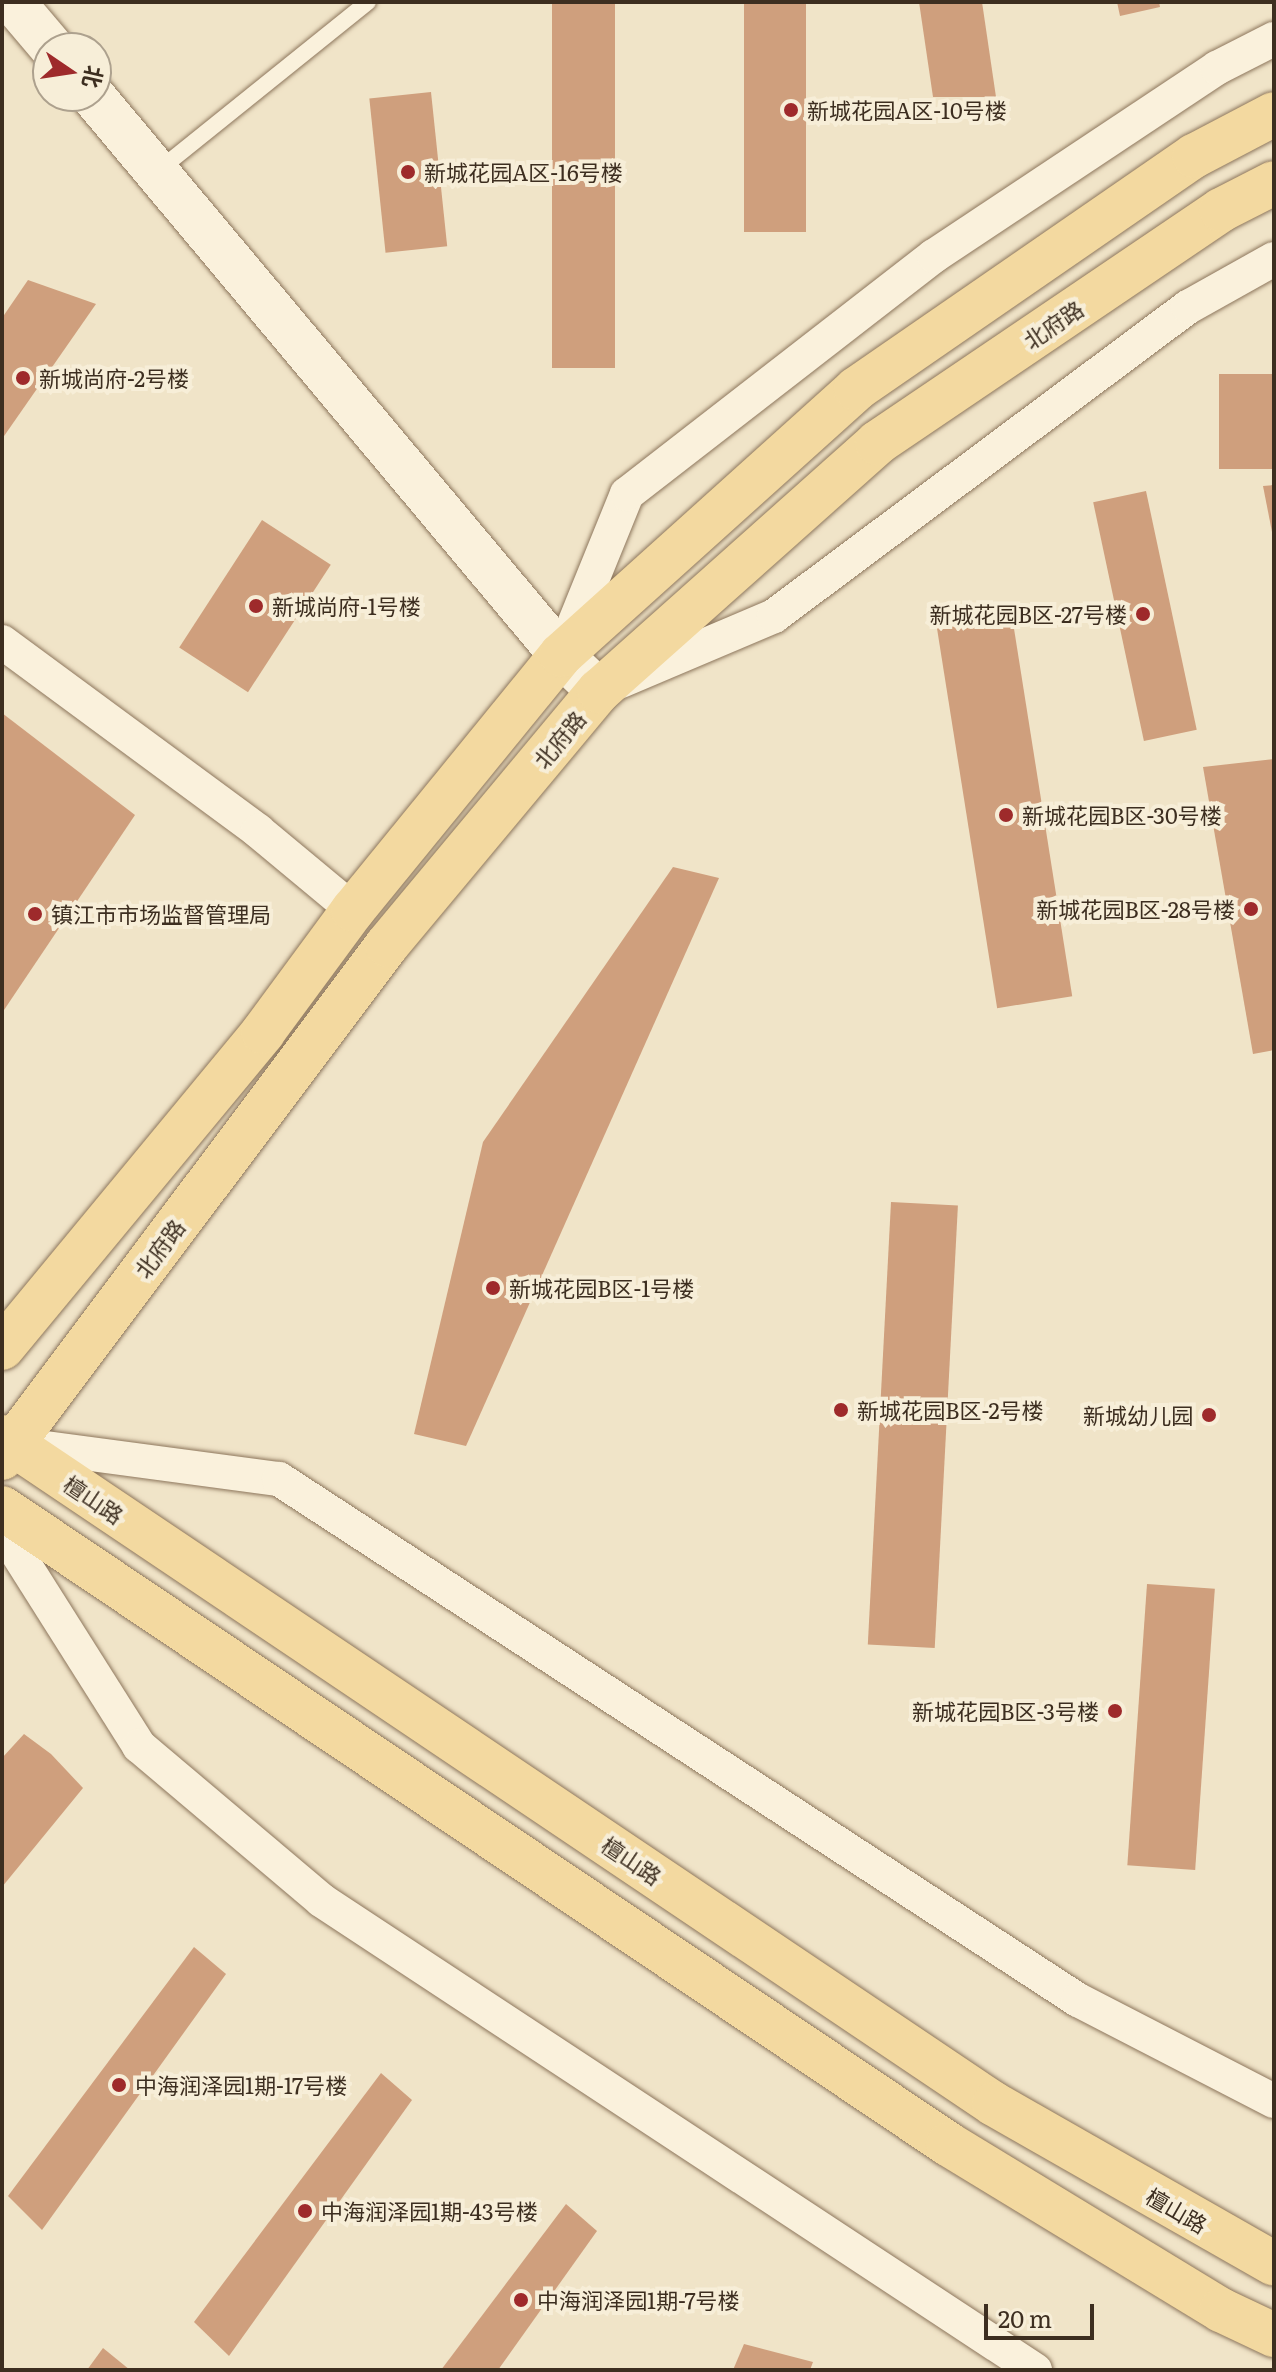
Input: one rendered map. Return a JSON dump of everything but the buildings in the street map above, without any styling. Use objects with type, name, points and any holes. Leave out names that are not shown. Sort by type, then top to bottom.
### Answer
[{"type":"main road","points":[[2,1348],[263,1032],[353,910],[561,655],[856,389],[1194,156],[1274,114]]},
{"type":"main road","name":"北府路","points":[[5,1446],[387,945],[599,691],[877,443],[1221,210],[1274,183]]},
{"type":"main road","name":"檀山路","points":[[5,1446],[994,2104],[1274,2264]]},
{"type":"main road","points":[[2,1508],[948,2144],[1221,2310],[1274,2335]]},
{"type":"street","points":[[13,2],[38,32]]},
{"type":"street","points":[[561,655],[627,494],[934,256],[1217,68],[1274,39]]},
{"type":"street","points":[[107,112],[561,655],[599,691],[774,616],[1188,307],[1274,259]]},
{"type":"street","points":[[2,642],[258,831],[353,910]]},
{"type":"street","points":[[5,1446],[279,1479],[1078,2000],[1274,2101]]},
{"type":"street","points":[[2,1529],[139,1746],[321,1900],[1035,2370]]},
{"type":"lane","points":[[158,171],[368,2]]},
{"type":"place","name":"新城花园A区-10号楼","points":[[791,110]]},
{"type":"place","name":"新城花园A区-16号楼","points":[[408,172]]},
{"type":"place","name":"新城尚府-2号楼","points":[[23,378]]},
{"type":"place","name":"新城尚府-1号楼","points":[[256,606]]},
{"type":"place","name":"新城花园B区-27号楼","points":[[1143,614]]},
{"type":"place","name":"新城花园B区-30号楼","points":[[1006,815]]},
{"type":"place","name":"新城花园B区-28号楼","points":[[1251,909]]},
{"type":"place","name":"镇江市市场监督管理局","points":[[35,914]]},
{"type":"place","name":"新城花园B区-1号楼","points":[[493,1288]]},
{"type":"place","name":"新城花园B区-2号楼","points":[[841,1410]]},
{"type":"place","name":"新城幼儿园","points":[[1209,1415]]},
{"type":"place","name":"新城花园B区-3号楼","points":[[1115,1711]]},
{"type":"place","name":"中海润泽园1期-17号楼","points":[[119,2085]]},
{"type":"place","name":"中海润泽园1期-43号楼","points":[[305,2211]]},
{"type":"place","name":"中海润泽园1期-7号楼","points":[[521,2300]]}]
